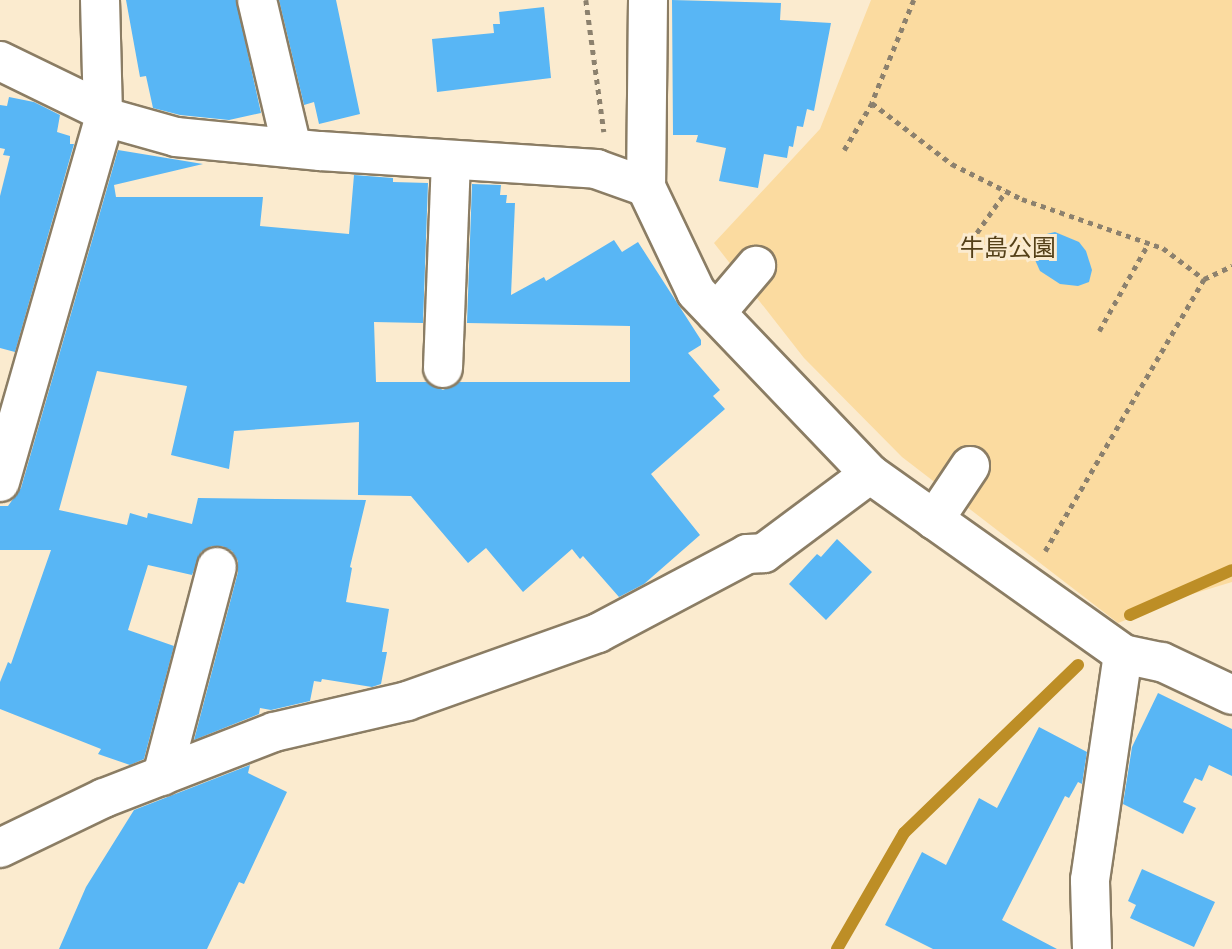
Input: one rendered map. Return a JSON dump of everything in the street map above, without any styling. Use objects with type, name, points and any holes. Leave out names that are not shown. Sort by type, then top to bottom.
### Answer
[{"type":"street","points":[[0,482],[104,114],[100,0]]},
{"type":"street","points":[[257,0],[292,148]]},
{"type":"street","points":[[648,0],[646,187],[696,292],[870,474],[1123,654],[1162,662],[1232,695]]},
{"type":"street","points":[[3,69],[104,114],[176,137],[292,148],[596,169],[646,187]]},
{"type":"street","points":[[443,368],[451,160]]},
{"type":"street","points":[[716,313],[756,266]]},
{"type":"street","points":[[934,520],[970,466]]},
{"type":"street","points":[[0,848],[104,798],[274,732],[407,701],[598,633],[747,554],[764,553],[870,474]]},
{"type":"street","points":[[162,776],[217,566]]},
{"type":"street","points":[[1091,949],[1090,880],[1123,654]]},
{"type":"path","points":[[586,0],[610,174]]},
{"type":"path","points":[[844,150],[872,103],[914,0]]},
{"type":"path","points":[[872,103],[952,164],[1006,191],[1163,248],[1204,279]]},
{"type":"path","points":[[971,241],[1006,191]]},
{"type":"path","points":[[1099,331],[1149,243]]},
{"type":"path","points":[[1026,584],[1204,279],[1232,266]]},
{"type":"green space","name":"牛島公園","points":[[871,0],[1232,0],[1232,582],[1189,595],[1118,623],[902,457],[804,358],[714,243],[820,129]]},
{"type":"building","points":[[126,0],[236,0],[261,113],[229,120],[180,115],[153,108],[146,76],[140,77]]},
{"type":"building","points":[[279,0],[336,0],[360,114],[319,124],[314,102],[304,105]]},
{"type":"building","points":[[672,0],[781,3],[780,20],[831,23],[814,111],[807,109],[803,127],[797,126],[793,147],[789,146],[787,158],[764,154],[758,188],[719,181],[726,148],[696,142],[698,135],[673,135]]},
{"type":"building","points":[[544,7],[551,78],[437,92],[432,39],[494,33],[493,24],[500,24],[499,12]]},
{"type":"building","points":[[9,97],[34,102],[60,115],[57,132],[70,136],[70,144],[74,144],[15,352],[0,348],[0,196],[10,156],[3,155],[5,149],[0,148],[0,105],[7,106]]},
{"type":"building","points":[[118,150],[203,164],[114,185],[116,197],[263,197],[260,226],[349,234],[354,175],[393,178],[393,182],[428,183],[423,323],[374,322],[376,382],[427,382],[443,390],[459,382],[630,382],[630,326],[467,323],[472,184],[501,185],[500,195],[507,195],[506,203],[515,203],[511,295],[544,277],[546,281],[614,240],[622,252],[638,242],[701,340],[701,345],[688,353],[720,390],[713,396],[725,409],[651,474],[700,535],[644,584],[619,597],[583,556],[580,559],[572,549],[523,592],[486,548],[468,563],[411,496],[358,495],[359,422],[234,431],[229,469],[171,455],[187,386],[97,371],[59,510],[127,525],[130,513],[147,518],[148,513],[192,524],[198,498],[366,500],[350,567],[352,568],[346,602],[389,609],[382,652],[387,652],[381,684],[372,687],[322,679],[321,682],[314,681],[310,701],[271,710],[260,708],[259,714],[194,740],[238,572],[238,561],[232,551],[222,546],[212,546],[201,552],[192,575],[148,565],[128,630],[174,646],[144,759],[130,765],[98,754],[101,749],[0,709],[0,682],[8,662],[11,664],[51,550],[0,550],[0,506],[8,506],[21,488]]},
{"type":"building","points":[[1055,232],[1079,242],[1086,251],[1092,270],[1089,282],[1078,286],[1060,284],[1040,271],[1031,251],[1034,237]]},
{"type":"building","points":[[837,539],[872,572],[826,620],[789,584],[817,554],[821,557]]},
{"type":"building","points":[[1158,693],[1232,729],[1232,776],[1209,765],[1202,781],[1195,778],[1183,802],[1196,808],[1183,834],[1123,804],[1132,747]]},
{"type":"building","points":[[1039,727],[1087,752],[1082,784],[1078,782],[1069,798],[1065,796],[1002,920],[1057,949],[933,949],[885,925],[922,852],[946,865],[979,798],[997,808]]},
{"type":"building","points":[[250,765],[248,773],[287,792],[244,884],[239,882],[207,949],[59,949],[86,887],[134,810]]},
{"type":"building","points":[[1142,869],[1215,902],[1194,947],[1130,918],[1136,905],[1128,901]]},
{"type":"waterway","points":[[1130,615],[1232,570]]},
{"type":"waterway","points":[[837,949],[904,833],[1078,665]]}]
